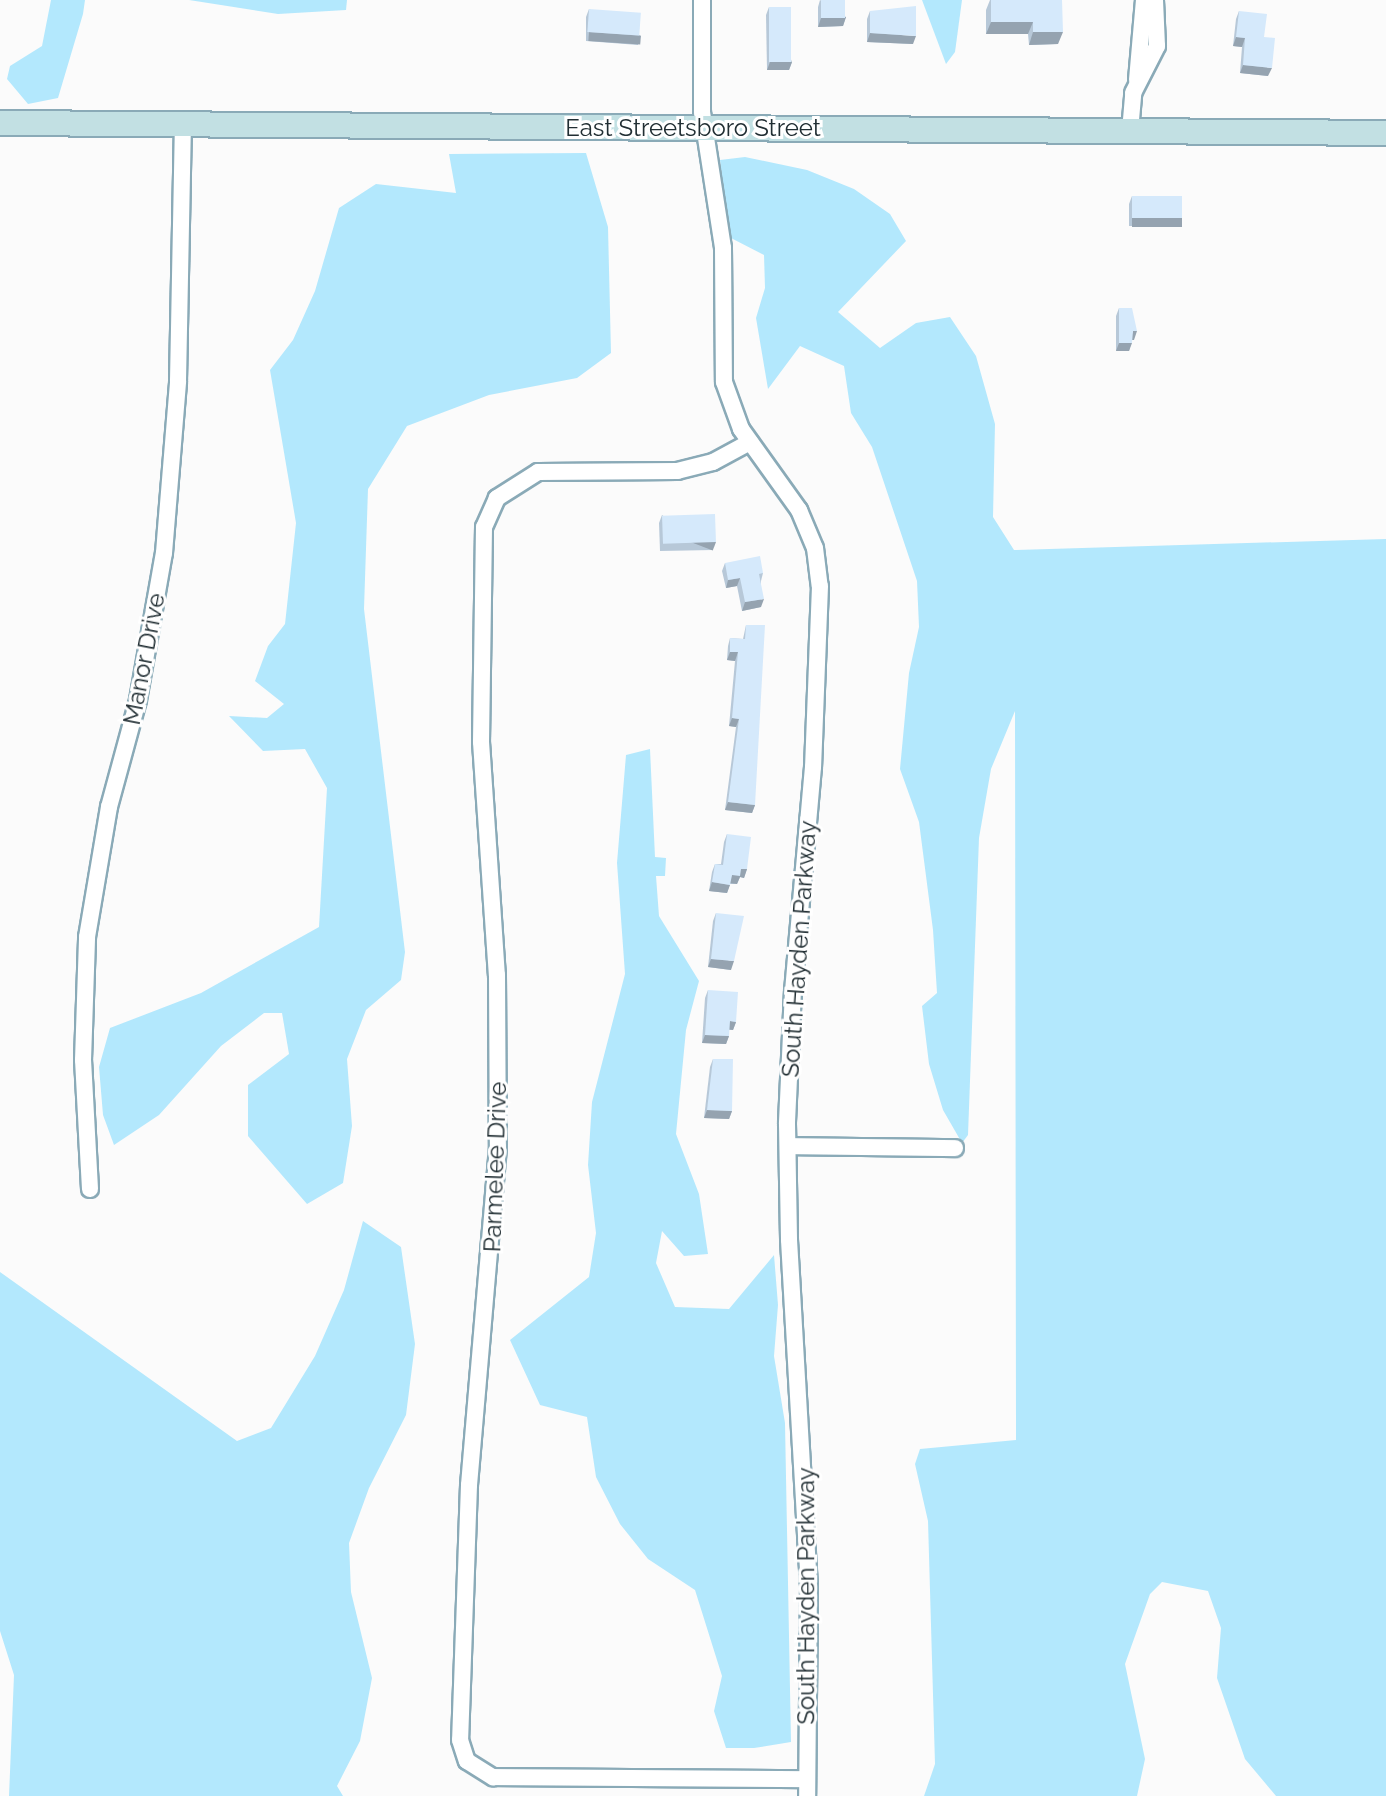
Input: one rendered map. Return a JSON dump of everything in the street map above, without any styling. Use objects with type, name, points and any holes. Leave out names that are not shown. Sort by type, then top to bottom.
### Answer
[{"type":"main road","name":"East Streetsboro Street","points":[[0,123],[1386,133]]},
{"type":"street","name":"South Hayden Parkway","points":[[702,0],[705,128],[723,248],[724,382],[730,407],[750,442],[799,510],[815,548],[820,586],[813,767],[790,1031],[788,1146],[809,1585],[807,1788]]},
{"type":"street","points":[[1130,131],[1144,0]]},
{"type":"street","points":[[1137,80],[1157,46],[1155,0]]},
{"type":"street","name":"Manor Drive","points":[[90,1189],[83,1060],[87,937],[109,807],[138,700],[164,553],[178,381],[183,125]]},
{"type":"street","name":"Parmelee Drive","points":[[750,442],[713,462],[678,471],[538,472],[497,498],[484,527],[481,742],[497,975],[498,1147],[469,1485],[460,1740],[467,1761],[493,1777],[807,1788]]},
{"type":"street","points":[[788,1146],[955,1148]]},
{"type":"shaded area","points":[[51,0],[85,0],[83,14],[58,98],[28,104],[7,79],[10,66],[42,46]]},
{"type":"shaded area","points":[[189,0],[347,0],[346,10],[278,14]]},
{"type":"shaded area","points":[[922,0],[962,0],[955,52],[946,64]]},
{"type":"shaded area","points":[[586,153],[608,227],[611,353],[577,378],[489,395],[407,426],[368,489],[364,609],[405,952],[401,980],[366,1010],[347,1059],[352,1126],[343,1183],[307,1204],[248,1136],[248,1085],[289,1054],[282,1013],[264,1013],[221,1046],[159,1115],[114,1145],[103,1115],[99,1067],[110,1028],[201,993],[319,927],[327,788],[305,749],[263,751],[229,716],[267,718],[284,704],[255,681],[268,646],[285,624],[296,523],[270,370],[293,340],[315,291],[339,208],[376,184],[456,193],[449,154]]},
{"type":"shaded area","points":[[745,157],[807,170],[854,189],[890,214],[906,241],[838,312],[880,348],[916,323],[950,317],[976,356],[995,424],[993,517],[1014,550],[1386,539],[1386,1796],[1276,1796],[1245,1759],[1217,1678],[1221,1628],[1208,1591],[1162,1582],[1150,1594],[1125,1664],[1145,1759],[1137,1796],[924,1796],[935,1764],[928,1521],[915,1464],[920,1449],[1016,1440],[1015,711],[991,769],[979,838],[968,1135],[962,1143],[943,1110],[929,1064],[922,1006],[937,993],[933,930],[919,822],[900,769],[909,673],[919,627],[917,581],[872,447],[851,413],[844,366],[800,346],[768,389],[756,318],[765,288],[764,255],[729,237],[720,160]]},
{"type":"shaded area","points":[[650,749],[655,857],[666,858],[665,876],[656,876],[659,916],[699,981],[686,1030],[676,1134],[699,1194],[708,1254],[684,1256],[662,1231],[656,1263],[675,1307],[729,1309],[774,1255],[778,1305],[774,1356],[785,1423],[791,1742],[754,1748],[726,1748],[714,1711],[722,1676],[695,1590],[648,1559],[620,1524],[596,1477],[587,1417],[540,1405],[510,1340],[589,1277],[596,1233],[588,1165],[592,1102],[625,974],[617,863],[626,755]]},
{"type":"shaded area","points":[[363,1221],[401,1247],[415,1344],[406,1415],[369,1488],[349,1543],[351,1592],[372,1678],[360,1741],[337,1786],[343,1796],[9,1796],[14,1675],[0,1631],[0,1272],[237,1441],[271,1428],[315,1356],[344,1290]]},
{"type":"building","points":[[821,0],[845,0],[845,18],[821,18]]},
{"type":"building","points":[[991,0],[1062,0],[1063,32],[1033,32],[1033,22],[991,22]]},
{"type":"building","points":[[916,6],[916,36],[870,33],[870,11]]},
{"type":"building","points":[[769,7],[791,7],[791,62],[769,62]]},
{"type":"building","points":[[589,9],[641,13],[639,36],[587,32]]},
{"type":"building","points":[[1239,11],[1267,14],[1264,37],[1275,38],[1272,68],[1243,65],[1245,38],[1236,37]]},
{"type":"building","points":[[1132,196],[1182,196],[1182,218],[1132,218]]},
{"type":"building","points":[[1119,308],[1132,308],[1137,331],[1133,331],[1132,343],[1119,343]]},
{"type":"building","points":[[715,514],[716,542],[663,544],[662,516]]},
{"type":"building","points":[[760,556],[763,573],[759,574],[764,599],[745,602],[740,578],[728,580],[725,563]]},
{"type":"building","points":[[746,625],[765,625],[755,805],[728,802],[739,719],[732,718],[738,652],[730,652],[730,638],[745,639]]},
{"type":"building","points":[[727,834],[751,837],[747,869],[741,869],[740,876],[732,875],[730,885],[712,882],[715,864],[723,865]]},
{"type":"building","points":[[716,913],[744,916],[734,961],[711,959]]},
{"type":"building","points":[[708,990],[738,992],[736,1022],[730,1021],[729,1036],[705,1035]]},
{"type":"building","points":[[713,1059],[733,1059],[732,1111],[707,1110]]}]
